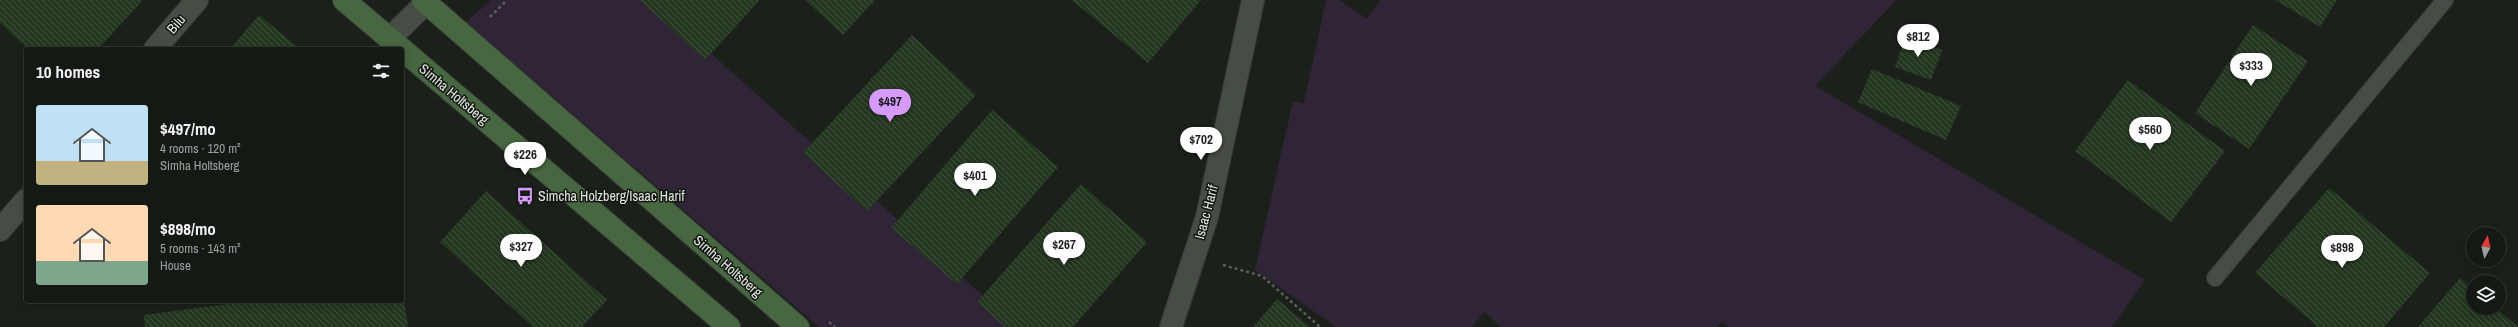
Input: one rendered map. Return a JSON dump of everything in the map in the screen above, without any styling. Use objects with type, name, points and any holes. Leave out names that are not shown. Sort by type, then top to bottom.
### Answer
[{"type":"street","name":"Bilu","points":[[157,47],[198,0]]},
{"type":"street","name":"Simha Holtsberg","points":[[344,0],[401,47]]},
{"type":"street","name":"Isaac Harif","points":[[1171,327],[1207,217],[1253,0]]},
{"type":"street","name":"Simha Holtsberg","points":[[426,1],[798,327]]},
{"type":"street","points":[[390,38],[426,1]]},
{"type":"street","name":"Simha Holtsberg","points":[[404,50],[729,327]]},
{"type":"street","points":[[0,230],[24,202]]},
{"type":"lane","points":[[2215,278],[2445,0]]},
{"type":"path","points":[[1194,257],[1262,276],[1320,327]]},
{"type":"shaded area","points":[[491,0],[651,0],[1018,327],[819,327],[466,22]]},
{"type":"shaded area","points":[[1326,0],[1339,0],[1367,19],[1380,0],[1896,0],[1815,86],[2145,280],[2112,327],[1729,327],[1722,322],[1717,327],[1501,327],[1484,312],[1472,327],[1336,327],[1255,270],[1293,101],[1304,103]]},
{"type":"building","points":[[0,0],[143,0],[100,47],[26,47],[0,23]]},
{"type":"building","points":[[640,0],[760,0],[705,60]]},
{"type":"building","points":[[805,0],[875,0],[843,35]]},
{"type":"building","points":[[1072,0],[1201,0],[1148,63]]},
{"type":"building","points":[[2275,0],[2337,0],[2320,27]]},
{"type":"building","points":[[259,15],[298,47],[232,47]]},
{"type":"building","points":[[2253,25],[2308,61],[2249,149],[2195,113]]},
{"type":"building","points":[[912,35],[976,95],[867,211],[803,153]]},
{"type":"building","points":[[1905,37],[1942,50],[1931,80],[1895,67]]},
{"type":"building","points":[[1872,69],[1961,106],[1946,140],[1858,102]]},
{"type":"building","points":[[2128,80],[2225,151],[2171,222],[2075,151]]},
{"type":"building","points":[[992,110],[1058,167],[957,284],[891,228]]},
{"type":"building","points":[[1081,184],[1147,242],[1073,327],[1005,327],[977,302]]},
{"type":"building","points":[[2329,188],[2430,273],[2384,327],[2318,327],[2255,273]]},
{"type":"building","points":[[486,191],[607,300],[582,327],[533,327],[440,242]]},
{"type":"building","points":[[2460,278],[2466,283],[2466,315],[2504,315],[2518,327],[2418,327]]},
{"type":"building","points":[[1277,299],[1310,327],[1253,327]]},
{"type":"building","points":[[404,301],[408,327],[145,327],[144,315],[234,303],[404,303]]},
{"type":"place","name":"Simcha Holzberg/Isaac Harif","points":[[525,196]]}]
